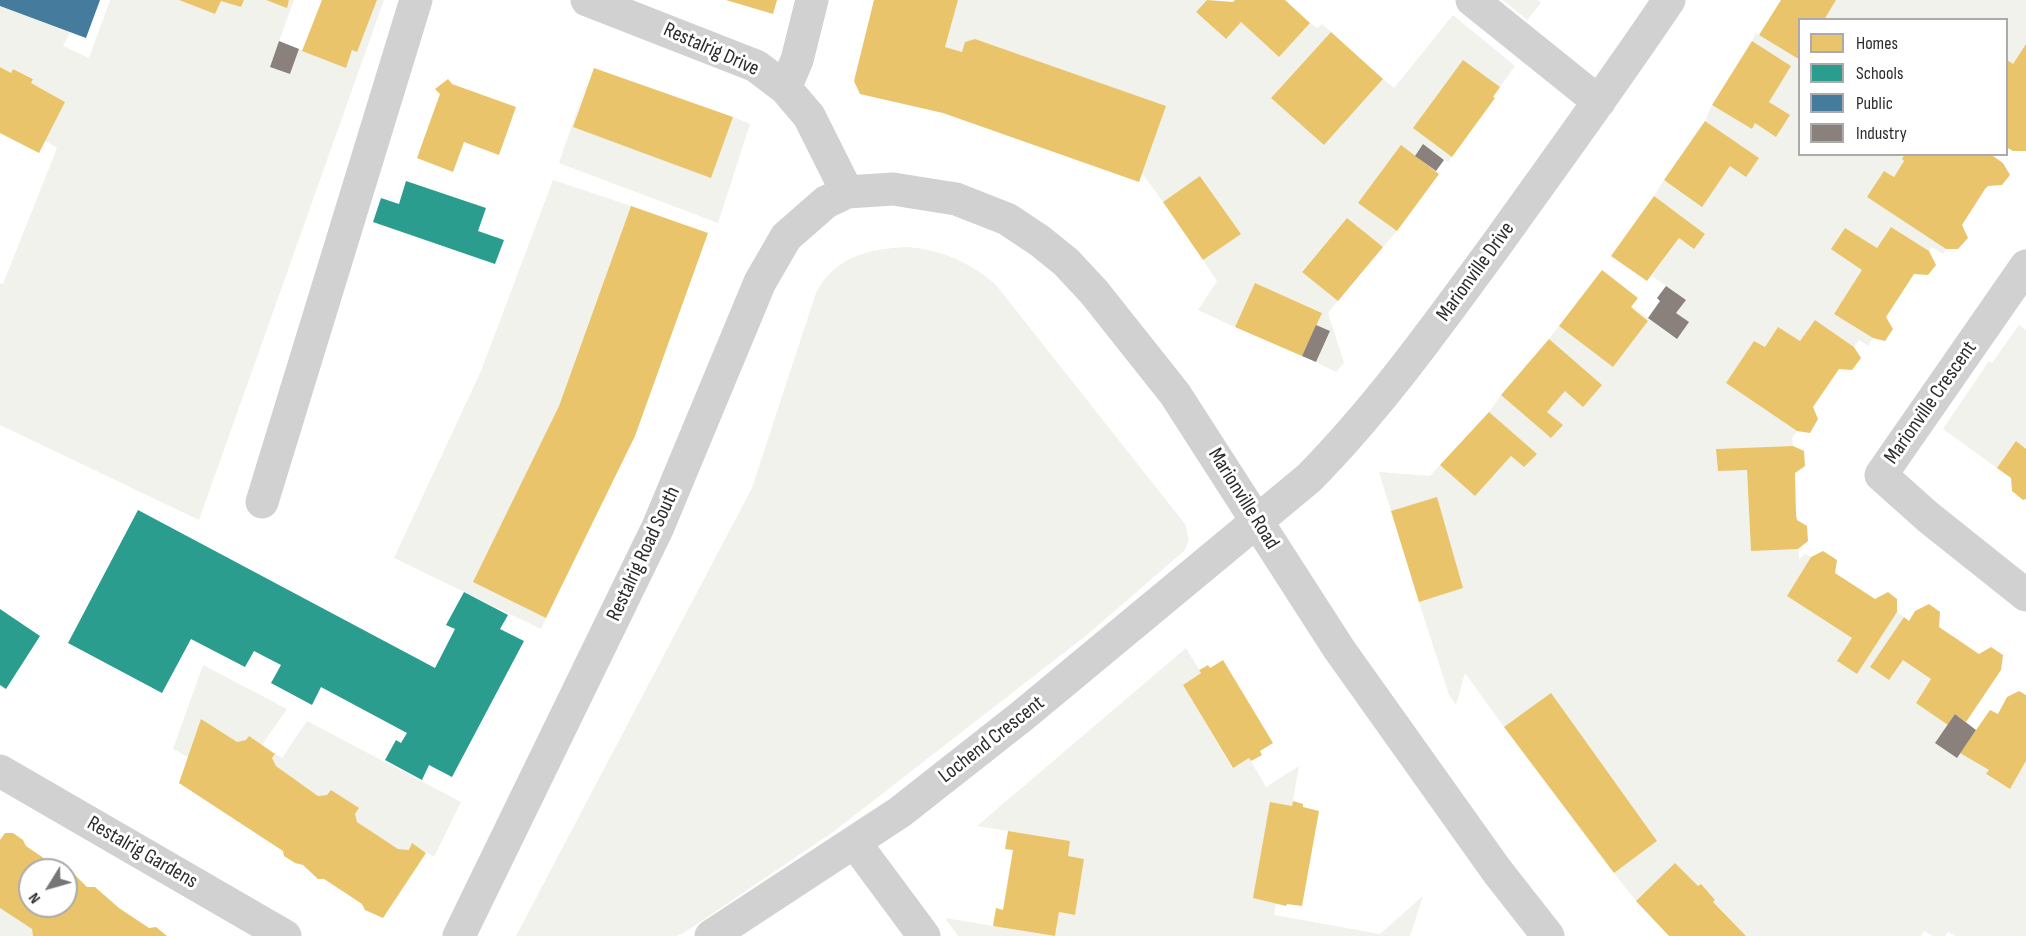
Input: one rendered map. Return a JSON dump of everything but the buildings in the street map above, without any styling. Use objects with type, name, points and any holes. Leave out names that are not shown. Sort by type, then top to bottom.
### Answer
[{"type":"street","points":[[262,502],[416,0]]},
{"type":"street","name":"Restalrig Drive","points":[[587,0],[756,66],[784,88],[809,116],[847,192]]},
{"type":"street","points":[[784,88],[797,60],[812,0]]},
{"type":"street","points":[[1472,0],[1599,102]]},
{"type":"street","name":"Marionville Drive","points":[[1258,524],[1336,451],[1410,363],[1599,102],[1669,0]]},
{"type":"street","name":"Marionville Road","points":[[847,192],[893,189],[956,199],[1007,219],[1066,262],[1094,292],[1174,394],[1339,649],[1497,871],[1548,936]]},
{"type":"street","name":"Restalrig Road South","points":[[459,936],[658,527],[760,282],[786,237],[826,202],[847,192]]},
{"type":"street","name":"Marionville Crescent","points":[[2026,266],[1881,475],[1928,517],[2026,595]]},
{"type":"street","name":"Lochend Crescent","points":[[711,936],[855,843],[1022,716],[1258,524]]},
{"type":"street","name":"Restalrig Gardens","points":[[0,771],[285,936]]},
{"type":"street","points":[[855,843],[924,936]]},
{"type":"shaded area","points":[[110,0],[179,0],[215,14],[221,1],[241,7],[244,0],[265,0],[286,7],[289,0],[294,0],[270,66],[290,74],[299,49],[346,67],[352,50],[357,52],[377,0],[384,0],[199,520],[0,425],[0,283],[3,284],[57,148],[45,141],[65,102],[31,83],[33,78],[13,69],[11,73],[0,67],[0,6],[70,32],[63,46],[89,58]]},
{"type":"shaded area","points":[[958,0],[1207,0],[1196,12],[1225,39],[1241,22],[1279,57],[1310,23],[1317,28],[1322,24],[1331,32],[1271,98],[1324,145],[1383,79],[1394,88],[1453,15],[1515,66],[1500,87],[1463,61],[1452,157],[1448,162],[1423,145],[1415,156],[1359,203],[1397,231],[1383,247],[1347,218],[1302,271],[1338,301],[1328,313],[1344,363],[1336,372],[1316,362],[1330,332],[1316,325],[1321,312],[1255,283],[1235,327],[1198,310],[1217,281],[1203,260],[1241,234],[1201,176],[1163,202],[1142,173],[1166,106],[975,39],[965,42],[962,52],[945,47]]},
{"type":"shaded area","points":[[1503,0],[1538,0],[1541,3],[1527,20]]},
{"type":"shaded area","points":[[1836,0],[2026,0],[2026,44],[2013,64],[2008,60],[2008,18],[1825,18]]},
{"type":"shaded area","points":[[1756,33],[1798,59],[1798,156],[1904,156],[1902,159],[1904,161],[1894,177],[1867,197],[1946,249],[1943,254],[1932,247],[1929,251],[1891,227],[1877,248],[1845,228],[1832,249],[1863,270],[1834,314],[1873,338],[1868,346],[1859,340],[1854,347],[1815,320],[1800,341],[1778,327],[1765,347],[1754,341],[1726,383],[1797,431],[1792,438],[1793,446],[1717,449],[1718,470],[1747,470],[1751,550],[1798,549],[1799,559],[1805,554],[1811,557],[1787,596],[1852,638],[1838,662],[1857,674],[1897,612],[1904,617],[1870,667],[1889,680],[1903,660],[1931,679],[1916,702],[1948,725],[1935,743],[1957,757],[1960,753],[1989,770],[1986,775],[2010,789],[2026,762],[2026,936],[1956,936],[1948,932],[1945,936],[1933,936],[1924,931],[1921,936],[1746,936],[1713,902],[1715,900],[1701,884],[1698,886],[1675,863],[1636,901],[1614,873],[1657,841],[1551,694],[1504,727],[1465,673],[1456,705],[1449,695],[1419,602],[1463,588],[1437,498],[1391,511],[1379,472],[1430,476],[1440,465],[1475,496],[1511,456],[1524,467],[1536,454],[1489,412],[1501,395],[1551,438],[1562,425],[1547,412],[1565,391],[1549,339],[1559,326],[1613,367],[1648,321],[1632,306],[1677,339],[1676,313],[1686,300],[1652,276],[1679,238],[1694,249],[1705,234],[1654,196],[1664,180],[1702,206],[1730,166],[1759,158],[1705,121],[1712,105],[1752,129],[1755,123],[1777,136],[1790,115],[1769,102],[1791,66],[1752,41]]},
{"type":"shaded area","points":[[592,67],[573,127],[711,177],[733,117],[750,124],[718,223],[559,163]]},
{"type":"shaded area","points":[[553,180],[631,206],[559,406],[474,582],[546,618],[541,629],[394,558],[481,371]]},
{"type":"shaded area","points":[[907,247],[955,258],[996,285],[1185,524],[1189,539],[1185,550],[1088,634],[833,832],[685,932],[677,936],[516,936],[752,488],[816,293],[833,271],[854,257],[879,250]]},
{"type":"shaded area","points":[[2019,325],[2026,330],[2026,449],[2016,442],[1997,468],[1943,429],[1989,361],[1992,363]]},
{"type":"shaded area","points":[[1186,648],[1201,673],[1183,685],[1232,768],[1249,758],[1266,787],[1299,766],[1292,806],[1270,802],[1276,902],[1274,915],[1380,934],[1423,896],[1410,936],[1055,936],[1059,912],[1075,915],[1084,859],[1068,856],[1070,841],[977,826]]},
{"type":"shaded area","points":[[203,665],[287,709],[262,745],[246,740],[188,757],[173,749]]},
{"type":"shaded area","points":[[307,721],[461,802],[434,857],[413,844],[409,850],[398,849],[357,822],[355,814],[358,808],[331,790],[327,795],[318,796],[276,766],[272,758],[275,754],[282,758]]},
{"type":"shaded area","points":[[0,908],[32,929],[33,936],[0,936]]},
{"type":"shaded area","points":[[945,918],[1053,936],[958,936]]}]
